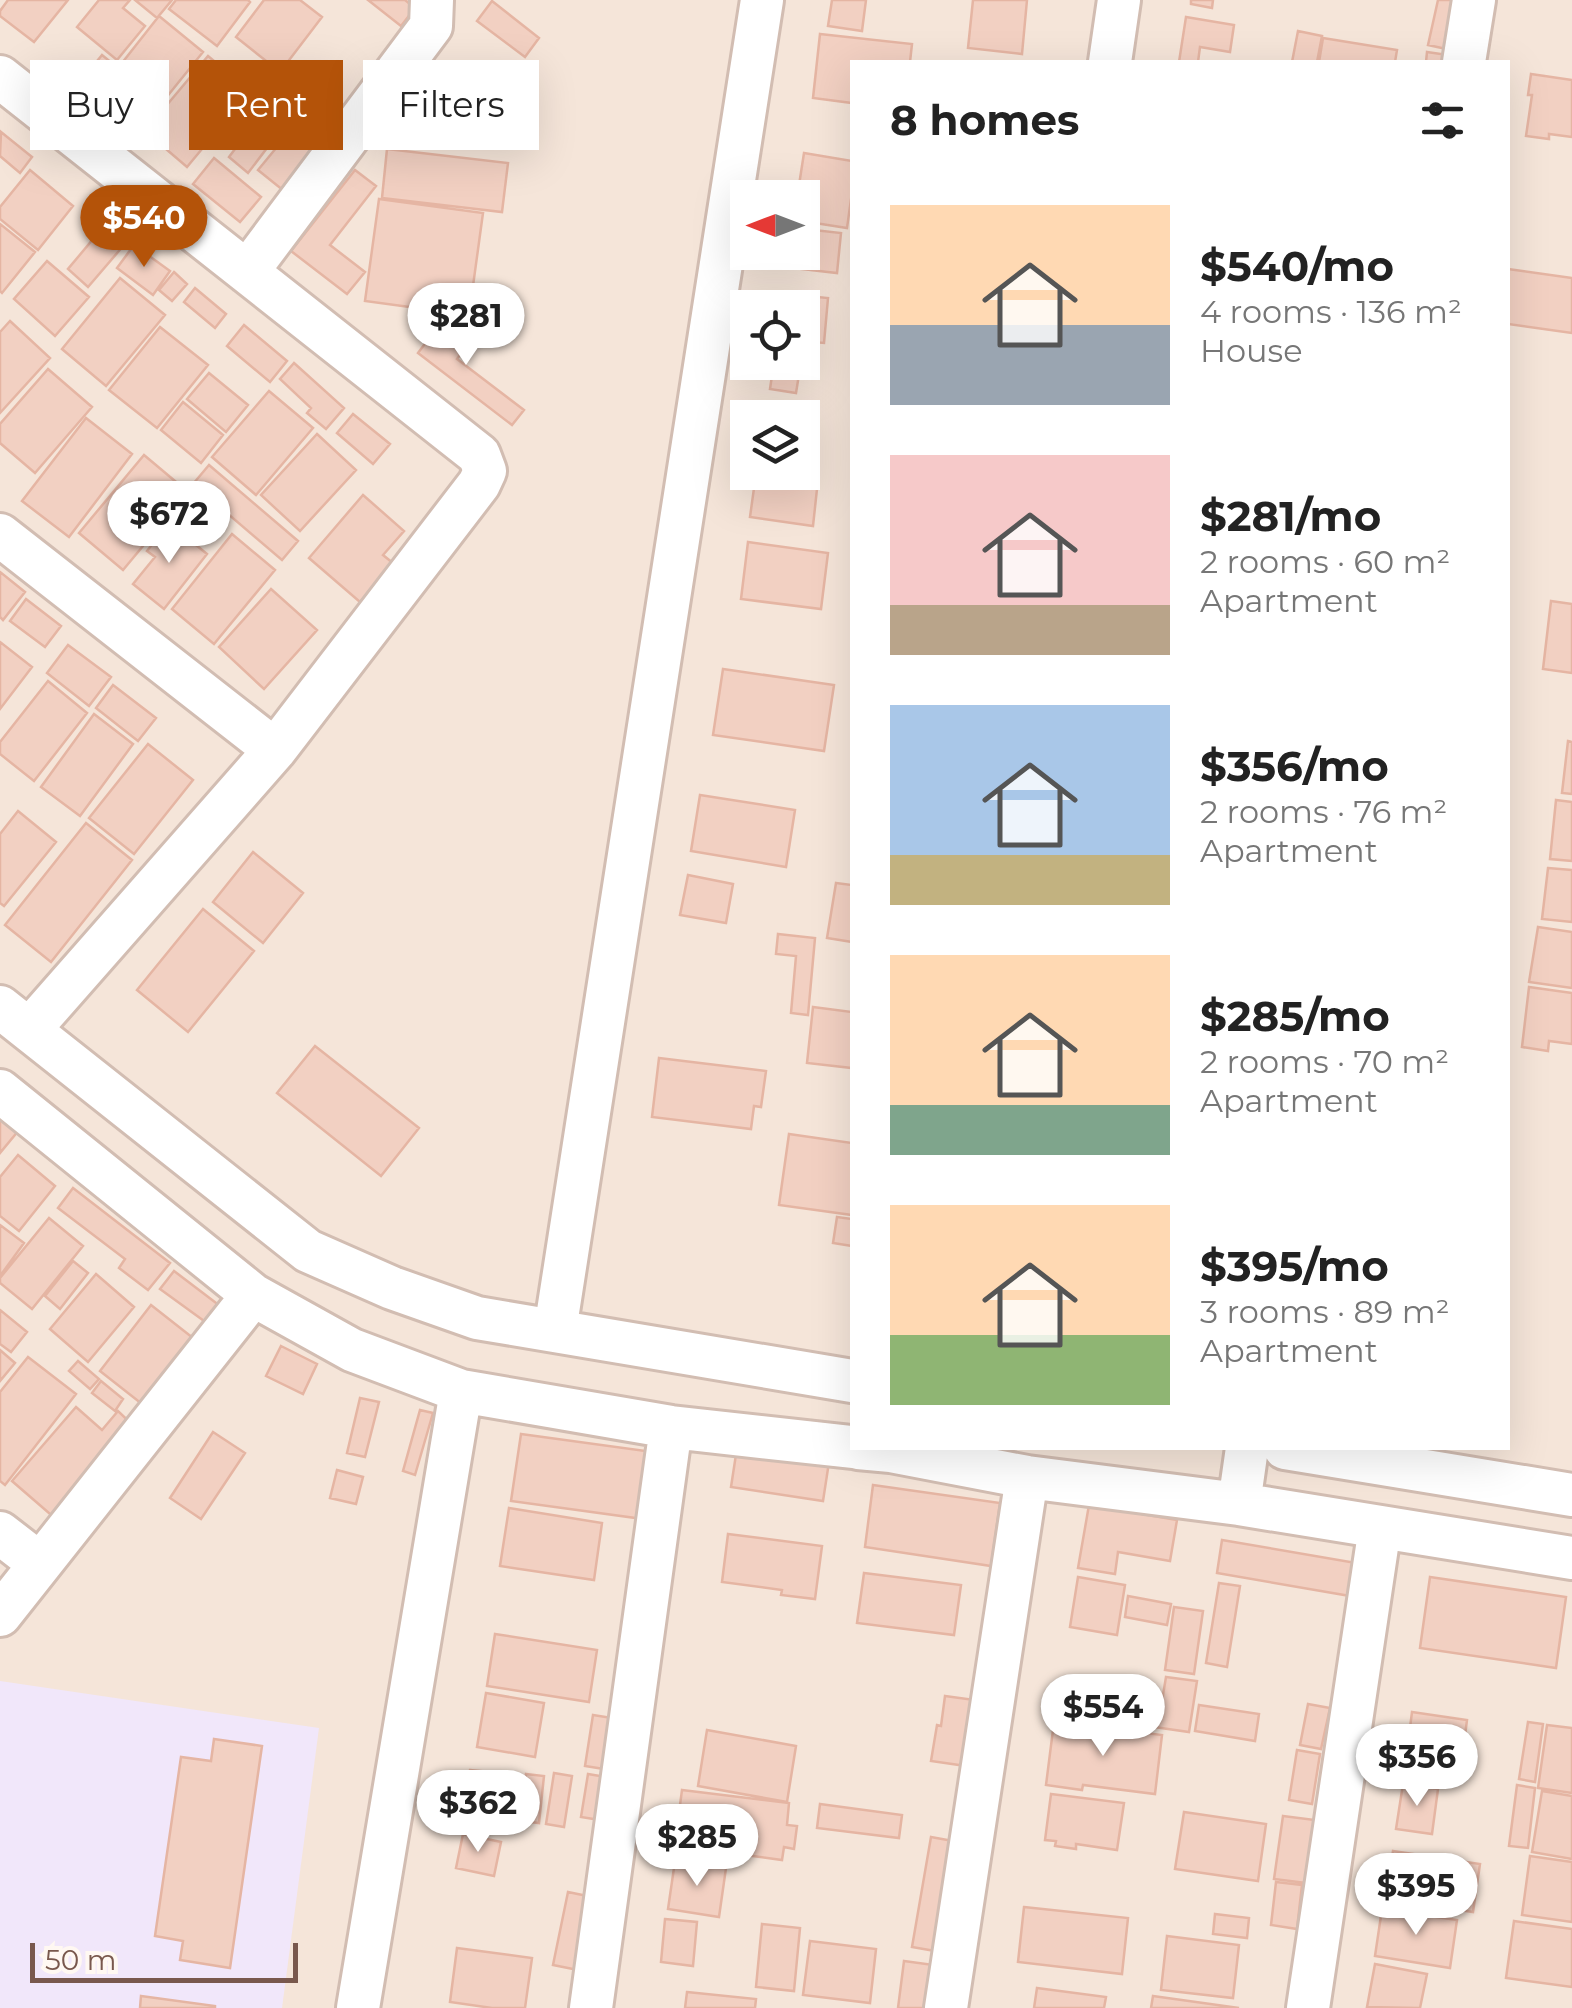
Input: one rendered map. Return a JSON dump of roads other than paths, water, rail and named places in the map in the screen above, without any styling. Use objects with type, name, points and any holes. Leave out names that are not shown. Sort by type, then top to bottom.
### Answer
[{"type":"street","points":[[247,272],[431,26],[432,0]]},
{"type":"street","points":[[555,1331],[762,0]]},
{"type":"street","points":[[1110,60],[1119,0]]},
{"type":"street","points":[[1464,60],[1474,0]]},
{"type":"street","points":[[0,77],[478,455],[485,471],[479,484],[275,750],[14,1018],[308,1251],[392,1288],[478,1318],[850,1382]]},
{"type":"street","points":[[0,535],[275,750]]},
{"type":"street","points":[[0,1091],[253,1294],[352,1350],[461,1392],[671,1427],[850,1446]]},
{"type":"street","points":[[0,1615],[253,1294]]},
{"type":"street","points":[[358,2008],[461,1392]]},
{"type":"street","points":[[591,2008],[671,1427]]},
{"type":"street","points":[[881,1450],[1027,1476],[1238,1504],[1572,1558]]},
{"type":"street","points":[[1238,1504],[1247,1450]]},
{"type":"street","points":[[1298,1450],[1572,1495]]},
{"type":"street","points":[[946,2008],[1027,1476]]},
{"type":"street","points":[[1308,2008],[1380,1527]]},
{"type":"street","points":[[0,1533],[40,1564]]}]
